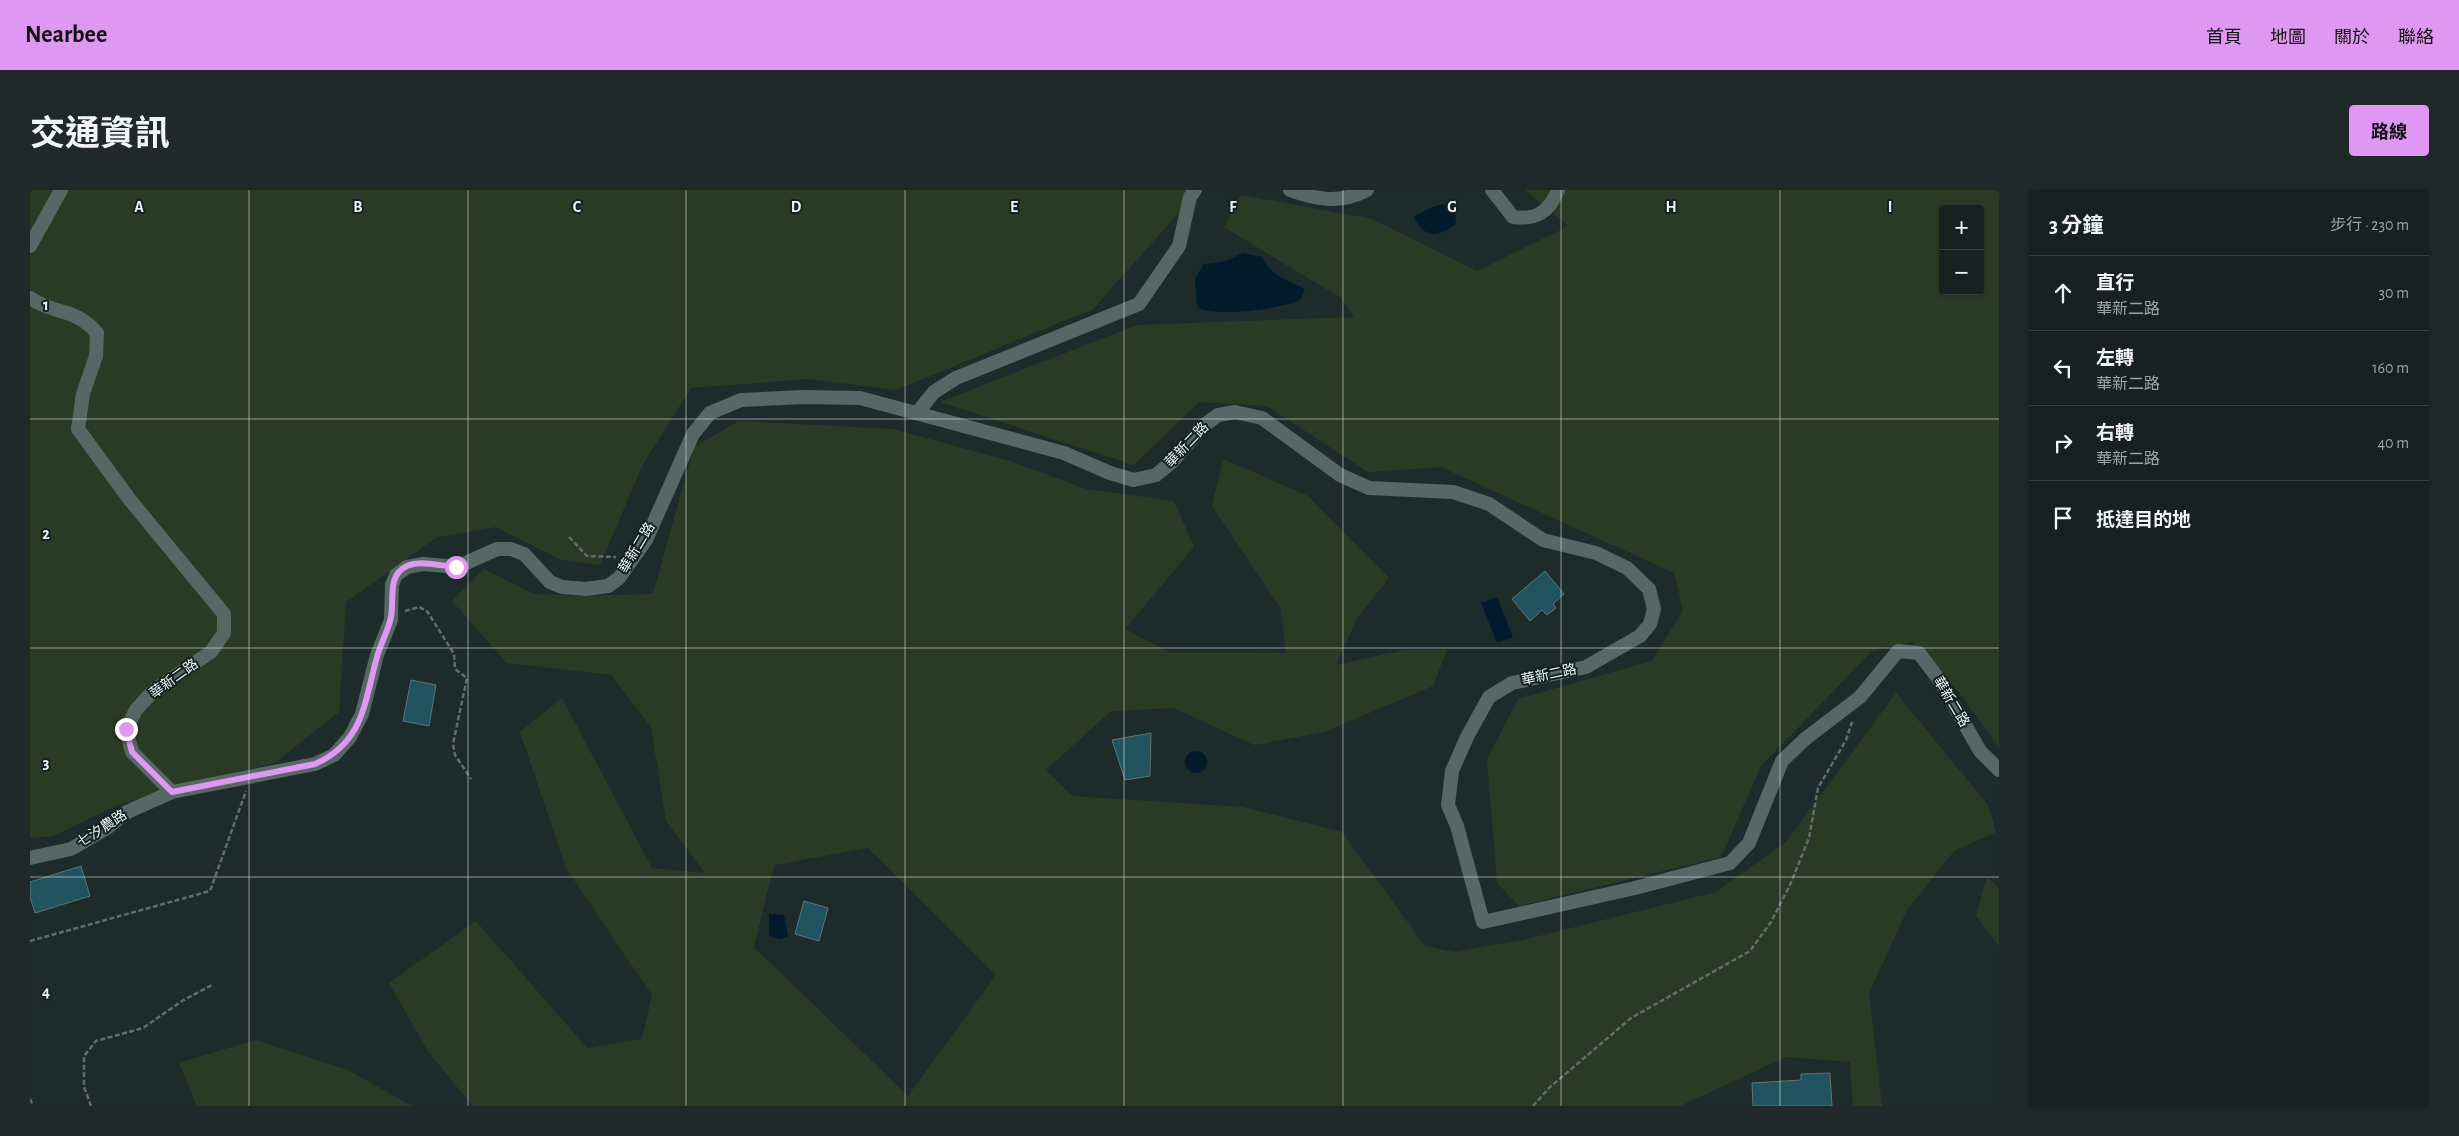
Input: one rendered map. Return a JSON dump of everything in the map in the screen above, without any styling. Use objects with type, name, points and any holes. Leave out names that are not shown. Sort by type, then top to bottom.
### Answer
[{"type":"street","points":[[30,246],[61,190]]},
{"type":"street","points":[[917,413],[934,392],[956,378],[1139,304],[1179,246],[1190,197],[1195,190]]},
{"type":"street","points":[[1290,190],[1312,198],[1350,199],[1367,190]]},
{"type":"street","points":[[1492,190],[1513,217],[1527,219],[1538,216],[1554,200],[1558,190]]},
{"type":"street","name":"華新二路","points":[[30,298],[42,307],[66,311],[87,321],[97,333],[96,356],[83,394],[78,429],[130,500],[224,614],[224,633],[211,652],[154,690],[136,710],[126,729],[132,752],[172,792],[315,764],[334,755],[350,737],[362,714],[377,655],[391,620],[392,586],[396,575],[407,566],[423,564],[456,567],[497,549],[511,549],[524,554],[550,582],[562,587],[586,589],[608,586],[619,578],[646,540],[693,434],[710,413],[741,400],[803,397],[860,398],[1064,453],[1110,473],[1134,480],[1156,475],[1173,461],[1203,426],[1218,415],[1235,412],[1262,418],[1340,475],[1369,488],[1453,492],[1489,504],[1543,540],[1596,553],[1627,568],[1649,589],[1654,609],[1650,624],[1640,636],[1586,667],[1512,683],[1489,697],[1466,737],[1452,771],[1448,805],[1457,826],[1484,922],[1635,888],[1730,863],[1749,843],[1782,761],[1805,739],[1860,697],[1898,651],[1918,653],[1940,681],[1980,751],[1999,770]]},
{"type":"street","name":"七汐農路","points":[[30,858],[71,849],[107,828],[127,812],[172,792]]},
{"type":"path","points":[[569,537],[587,556],[633,558]]},
{"type":"path","points":[[391,620],[410,608],[419,607],[427,611],[454,654],[455,669],[468,678],[453,744],[455,755],[471,779]]},
{"type":"path","points":[[1533,1106],[1549,1088],[1631,1018],[1750,951],[1771,922],[1790,885],[1809,838],[1818,788],[1846,740],[1860,697]]},
{"type":"path","points":[[30,942],[210,891],[245,796],[247,777]]},
{"type":"path","points":[[91,1106],[84,1087],[84,1056],[96,1041],[143,1028],[182,1001],[212,985]]},
{"type":"path","points":[[30,1099],[33,1106]]},
{"type":"green space","points":[[30,190],[1199,190],[1093,309],[896,390],[808,379],[691,388],[643,464],[600,565],[562,560],[496,527],[437,537],[346,602],[339,712],[276,762],[120,804],[53,836],[30,838]]},
{"type":"green space","points":[[1525,190],[1999,190],[1999,748],[1961,695],[1913,642],[1872,651],[1761,766],[1721,857],[1519,906],[1497,883],[1487,759],[1518,699],[1652,661],[1683,610],[1674,573],[1441,467],[1368,472],[1267,406],[1199,402],[1134,465],[940,402],[1137,325],[1354,317],[1341,298],[1224,227],[1241,195],[1372,219],[1477,271],[1569,226]]},
{"type":"green space","points":[[739,421],[893,429],[1010,461],[1086,489],[1174,501],[1194,547],[1125,629],[1169,652],[1286,653],[1281,609],[1212,506],[1223,459],[1308,496],[1389,578],[1357,618],[1336,665],[1405,650],[1447,650],[1433,686],[1324,732],[1254,745],[1174,708],[1111,711],[1046,770],[1072,796],[1243,807],[1342,832],[1425,946],[1454,952],[1527,939],[1716,892],[1786,842],[1896,693],[1988,805],[1996,832],[1954,851],[1907,910],[1869,993],[1882,1106],[1853,1106],[1850,1062],[1786,1057],[1680,1106],[473,1106],[429,1053],[389,983],[476,921],[587,1048],[642,1039],[652,995],[566,868],[520,732],[562,698],[652,868],[705,873],[666,821],[651,727],[611,675],[507,663],[452,601],[484,569],[534,594],[585,596],[653,594],[694,447]],"holes":[[[868,848],[996,975],[908,1096],[754,947],[774,865]]]},
{"type":"green space","points":[[1987,877],[1999,888],[1999,946],[1976,916]]},
{"type":"green space","points":[[255,1040],[348,1070],[412,1106],[197,1106],[179,1063]]},
{"type":"water","points":[[1443,204],[1455,211],[1456,223],[1444,231],[1432,234],[1427,233],[1414,217],[1428,209]]},
{"type":"water","points":[[1243,253],[1262,257],[1275,273],[1305,289],[1300,300],[1248,311],[1218,312],[1197,307],[1195,278],[1204,264],[1223,262]]},
{"type":"water","points":[[1497,597],[1513,637],[1497,643],[1481,603]]},
{"type":"water","points":[[1196,751],[1204,754],[1207,762],[1204,770],[1196,773],[1188,770],[1185,762],[1188,754]]},
{"type":"water","points":[[769,914],[784,915],[788,937],[780,939],[769,936]]},
{"type":"building","points":[[1545,571],[1564,594],[1553,604],[1556,608],[1547,615],[1542,610],[1530,621],[1512,599]]},
{"type":"building","points":[[411,680],[436,685],[429,726],[403,721]]},
{"type":"building","points":[[1151,733],[1150,776],[1125,780],[1112,740]]},
{"type":"building","points":[[81,866],[90,896],[35,913],[30,897],[30,882]]},
{"type":"building","points":[[804,901],[828,908],[819,941],[795,934]]},
{"type":"building","points":[[1830,1073],[1832,1106],[1753,1106],[1752,1083],[1801,1080],[1801,1074]]},
{"type":"route","points":[[126,729],[132,752],[172,792],[315,764],[334,755],[350,737],[362,714],[377,655],[391,620],[392,586],[396,575],[407,566],[423,564],[456,567]]}]
